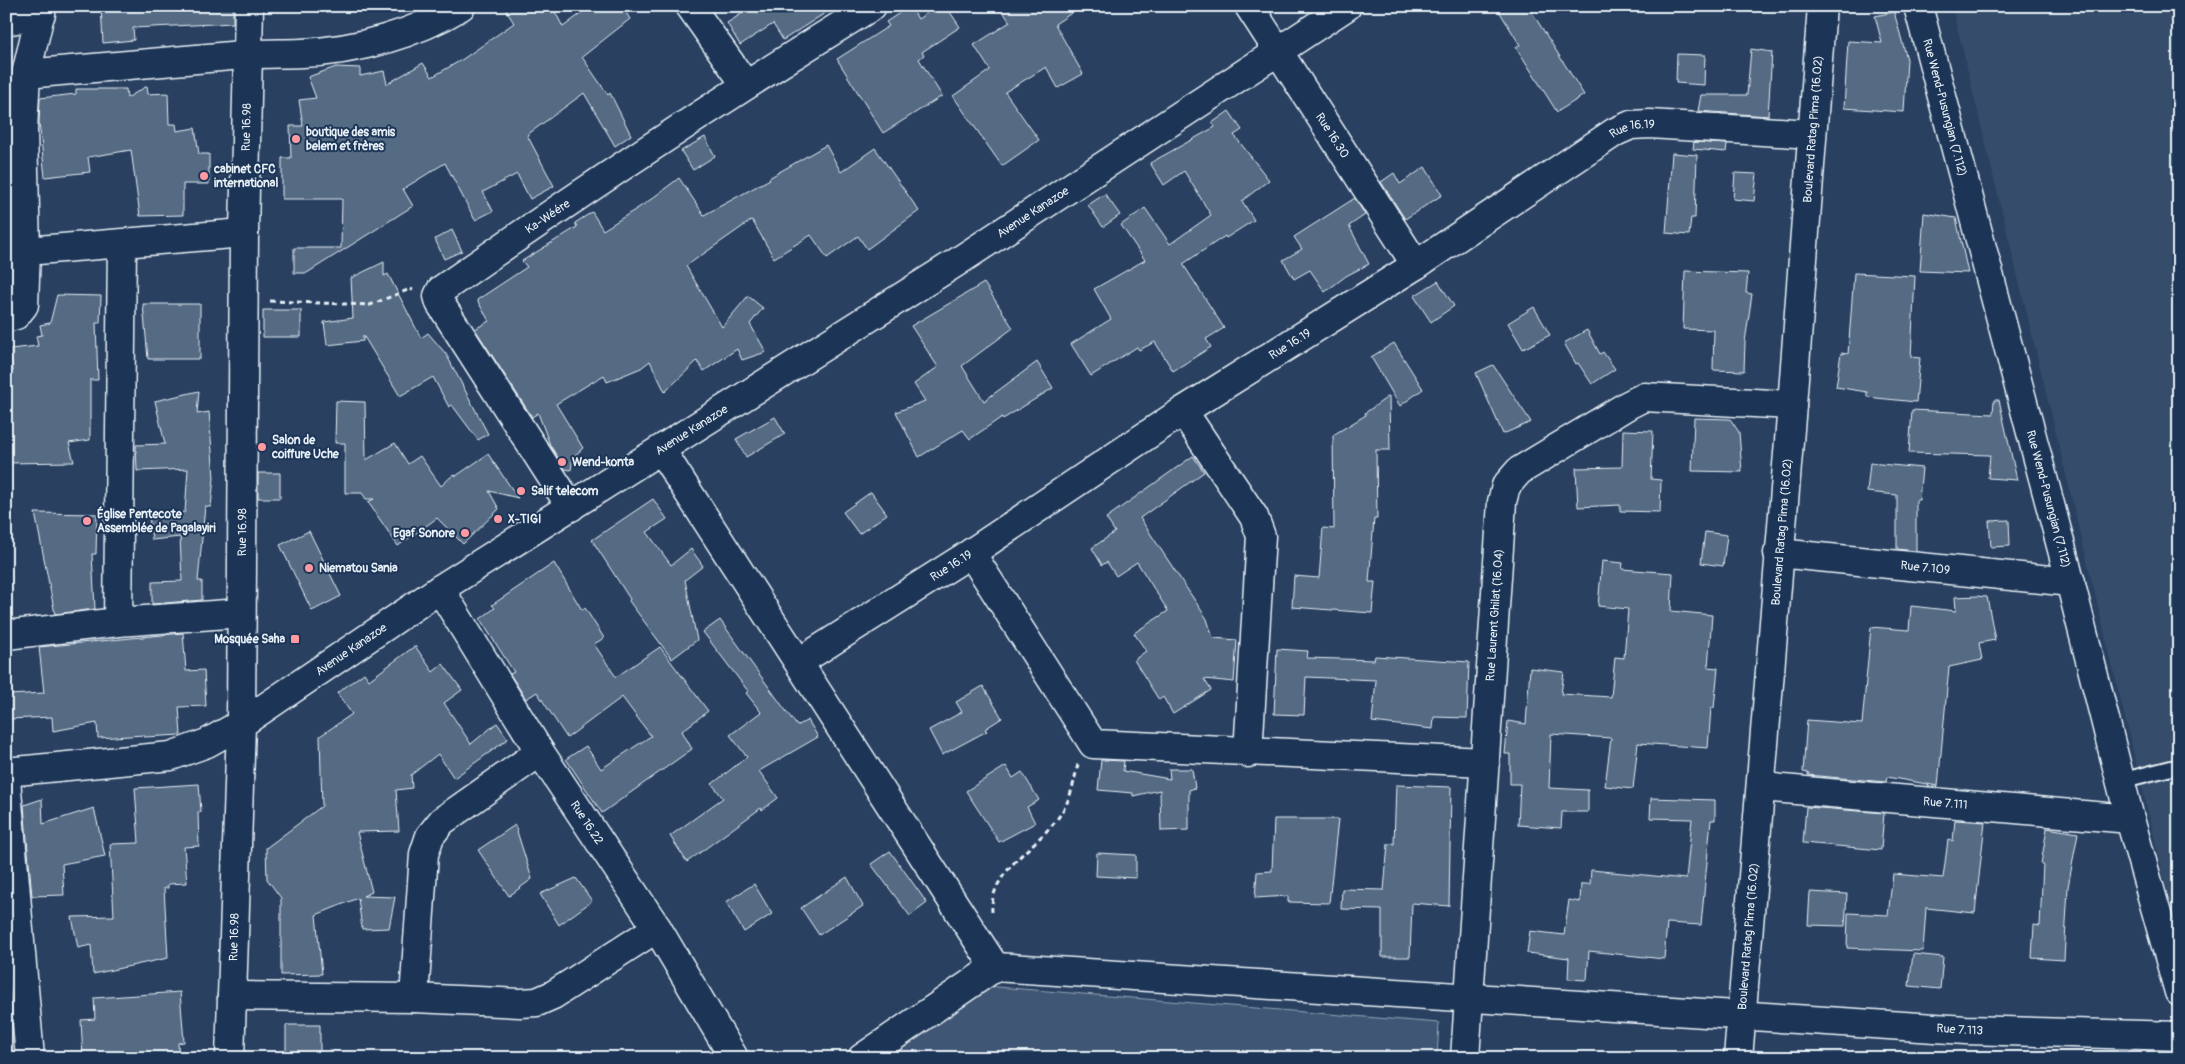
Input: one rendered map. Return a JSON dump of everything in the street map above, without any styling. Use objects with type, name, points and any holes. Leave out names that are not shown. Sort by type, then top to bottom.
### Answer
[{"type":"street","name":"Rue 16.98","points":[[230,1058],[241,724],[243,300],[249,6]]},
{"type":"street","points":[[26,74],[247,54],[304,53],[348,47],[399,35],[448,15],[461,6]]},
{"type":"street","points":[[690,6],[745,84]]},
{"type":"street","name":"Ka-Wéére","points":[[438,296],[441,290],[579,193],[745,84],[872,6]]},
{"type":"street","name":"Rue 16.30","points":[[1249,6],[1416,265]]},
{"type":"street","name":"Avenue Kanazoe","points":[[6,772],[171,756],[207,743],[241,724],[440,589],[948,267],[1347,6]]},
{"type":"street","name":"Boulevard Ratag Pima (16.02)","points":[[1738,1058],[1761,787],[1778,553],[1792,405],[1822,6]]},
{"type":"street","name":"Rue Wend-Pusungian (7.112)","points":[[1918,6],[2071,582],[2130,819],[2179,992]]},
{"type":"street","points":[[6,21],[42,10]]},
{"type":"street","points":[[6,318],[16,315],[24,305],[26,251],[23,130],[26,74],[42,10]]},
{"type":"street","name":"Rue 16.19","points":[[799,662],[971,553],[1184,411],[1416,265],[1615,132],[1631,125],[1650,124],[1811,134]]},
{"type":"street","points":[[26,251],[244,233]]},
{"type":"street","points":[[118,622],[122,244]]},
{"type":"street","points":[[438,296],[440,303],[570,507]]},
{"type":"street","name":"Rue Laurent Ghilat (16.04)","points":[[1465,1058],[1502,502],[1506,486],[1519,471],[1644,397],[1792,405]]},
{"type":"street","points":[[1184,411],[1254,517],[1261,536],[1248,753]]},
{"type":"street","points":[[661,450],[995,967],[862,1058]]},
{"type":"street","points":[[971,553],[1092,744],[1248,753],[1485,762]]},
{"type":"street","name":"Rue 7.109","points":[[1778,553],[2071,582]]},
{"type":"street","name":"Rue 16.22","points":[[440,589],[540,752],[657,928],[734,1058]]},
{"type":"street","points":[[6,635],[118,622],[241,612]]},
{"type":"street","points":[[414,998],[424,854],[430,836],[442,821],[540,752]]},
{"type":"street","points":[[6,779],[30,1058]]},
{"type":"street","name":"Rue 7.111","points":[[1761,787],[2130,819]]},
{"type":"street","points":[[232,996],[414,998],[520,1003],[536,1002],[553,995],[657,928]]},
{"type":"street","name":"Rue 7.113","points":[[995,967],[1470,996],[1966,1030],[2179,1036]]},
{"type":"lane","points":[[2120,781],[2179,766]]},
{"type":"path","points":[[243,300],[370,305],[410,289],[438,296]]},
{"type":"path","points":[[992,914],[991,905],[998,882],[1061,813],[1072,790],[1078,763],[1092,744]]},
{"type":"shaded area","points":[[1952,6],[2179,6],[2179,939]]},
{"type":"shaded area","points":[[985,986],[1439,1023],[1437,1058],[886,1058]]},
{"type":"shaded area","points":[[1791,1049],[1905,1058],[1790,1058]]},
{"type":"building","points":[[101,6],[233,6],[233,23],[133,28],[134,40],[103,43]]},
{"type":"building","points":[[503,6],[552,6],[563,27],[591,6],[622,6],[630,19],[582,57],[608,95],[610,93],[631,135],[615,146],[584,93],[527,135],[554,186],[530,199],[517,174],[483,192],[493,211],[475,220],[445,163],[403,189],[413,206],[307,273],[294,273],[294,248],[341,248],[342,199],[282,199],[282,158],[291,158],[290,126],[303,126],[299,100],[316,98],[308,77],[336,67],[360,68],[360,76],[384,71],[387,84],[423,63],[432,77],[463,59],[514,23]]},
{"type":"building","points":[[754,6],[836,6],[783,40],[773,24],[740,45],[727,23]]},
{"type":"building","points":[[910,6],[918,19],[938,6],[946,6],[960,27],[922,52],[924,55],[919,59],[942,96],[883,133],[837,59],[889,26],[886,22]]},
{"type":"building","points":[[999,6],[1082,6],[1055,24],[1083,74],[1058,88],[1046,67],[1005,92],[1039,140],[1002,166],[953,96],[990,70],[974,45],[1010,22]]},
{"type":"building","points":[[1496,6],[1528,6],[1584,95],[1557,112],[1516,47],[1520,45]]},
{"type":"building","points":[[1894,12],[1907,59],[1904,112],[1844,108],[1848,41],[1882,43],[1875,16]]},
{"type":"building","points":[[1751,49],[1772,52],[1768,116],[1698,111],[1701,95],[1747,95]]},
{"type":"building","points":[[1677,54],[1705,55],[1704,85],[1676,83]]},
{"type":"building","points":[[147,86],[148,94],[168,93],[169,124],[176,124],[177,131],[195,128],[199,154],[209,154],[209,184],[183,184],[183,215],[140,216],[131,150],[88,157],[90,172],[45,177],[39,122],[40,98],[76,94],[76,89],[126,89],[127,98]]},
{"type":"building","points":[[1229,111],[1242,130],[1234,135],[1269,180],[1242,201],[1254,220],[1226,238],[1225,236],[1183,264],[1224,328],[1206,339],[1211,347],[1173,371],[1155,342],[1139,350],[1137,347],[1091,376],[1071,344],[1111,319],[1094,289],[1145,260],[1121,225],[1145,208],[1170,244],[1211,215],[1184,171],[1164,185],[1150,163],[1215,127],[1212,123]]},
{"type":"building","points":[[705,137],[715,156],[693,170],[681,151]]},
{"type":"building","points":[[1694,142],[1727,144],[1726,152],[1693,149]]},
{"type":"building","points":[[826,145],[841,172],[875,148],[919,211],[867,249],[858,236],[827,258],[811,235],[774,258],[752,220],[686,266],[722,327],[748,296],[763,308],[750,324],[766,352],[742,360],[737,349],[704,371],[697,361],[665,392],[650,361],[641,368],[607,382],[604,375],[556,404],[583,448],[573,457],[571,470],[565,469],[550,445],[538,413],[532,417],[475,329],[489,321],[477,300],[527,267],[522,261],[577,227],[575,223],[592,212],[603,230],[646,203],[679,178],[704,215],[770,179]]},
{"type":"building","points":[[1672,153],[1697,155],[1695,218],[1691,218],[1689,235],[1666,233]]},
{"type":"building","points":[[1425,167],[1442,195],[1405,219],[1381,182],[1394,173],[1400,184]]},
{"type":"building","points":[[1735,173],[1757,174],[1754,201],[1733,199]]},
{"type":"building","points":[[1105,194],[1120,215],[1103,227],[1088,205]]},
{"type":"building","points":[[1355,198],[1365,215],[1349,226],[1369,264],[1346,276],[1325,292],[1310,270],[1294,279],[1283,260],[1302,249],[1294,237]]},
{"type":"building","points":[[1924,213],[1956,218],[1968,273],[1920,271]]},
{"type":"building","points":[[452,230],[462,251],[444,259],[435,239]]},
{"type":"building","points":[[384,262],[384,276],[388,274],[421,338],[428,333],[446,354],[488,434],[478,440],[452,405],[449,407],[433,377],[400,396],[363,335],[363,341],[327,345],[324,322],[353,318],[351,278]]},
{"type":"building","points":[[1685,271],[1748,273],[1746,293],[1752,294],[1745,342],[1744,371],[1713,370],[1714,330],[1683,329]]},
{"type":"building","points":[[1854,273],[1915,276],[1911,357],[1920,358],[1916,402],[1867,397],[1867,392],[1836,387],[1841,353],[1848,354]]},
{"type":"building","points":[[1438,281],[1454,306],[1431,322],[1414,296]]},
{"type":"building","points":[[984,283],[1013,328],[962,366],[984,401],[1037,362],[1053,388],[1003,419],[1002,417],[970,439],[963,430],[919,457],[896,412],[925,401],[914,384],[938,367],[911,326]]},
{"type":"building","points":[[57,295],[101,296],[100,323],[96,323],[98,380],[90,380],[90,440],[69,443],[74,462],[6,463],[6,383],[12,382],[10,372],[13,371],[10,349],[38,346],[36,336],[42,335],[40,325],[50,323]]},
{"type":"building","points":[[143,304],[200,304],[200,359],[148,359]]},
{"type":"building","points":[[1534,307],[1550,335],[1523,349],[1508,323]]},
{"type":"building","points":[[263,310],[301,310],[301,337],[263,337]]},
{"type":"building","points":[[1587,330],[1600,354],[1603,352],[1615,369],[1592,384],[1578,363],[1576,364],[1564,343]]},
{"type":"building","points":[[1394,343],[1423,389],[1400,406],[1371,357]]},
{"type":"building","points":[[1493,365],[1531,422],[1503,434],[1476,373]]},
{"type":"building","points":[[199,391],[197,414],[209,412],[214,478],[211,507],[205,506],[198,581],[202,581],[202,600],[152,604],[152,582],[182,581],[180,537],[152,540],[149,517],[185,512],[188,469],[137,471],[136,445],[165,444],[155,401]]},
{"type":"building","points":[[1389,396],[1390,450],[1376,450],[1377,519],[1374,519],[1369,582],[1375,582],[1372,613],[1292,607],[1294,576],[1319,578],[1323,528],[1334,529],[1333,435],[1366,415],[1365,413]]},
{"type":"building","points":[[1994,400],[1999,400],[2017,480],[1988,478],[1990,455],[1909,453],[1912,410],[1993,414]]},
{"type":"building","points":[[336,401],[365,402],[366,460],[395,443],[408,464],[420,456],[441,486],[454,474],[456,476],[488,454],[518,498],[489,491],[499,509],[463,544],[437,518],[398,546],[368,502],[374,499],[366,499],[362,493],[345,493],[345,443],[335,443]]},
{"type":"building","points":[[775,417],[785,434],[746,457],[736,439]]},
{"type":"building","points":[[1694,418],[1730,419],[1739,432],[1742,472],[1692,471]]},
{"type":"building","points":[[1623,430],[1653,431],[1651,479],[1661,480],[1660,512],[1620,511],[1620,505],[1578,507],[1576,468],[1622,467]]},
{"type":"building","points":[[1193,456],[1204,472],[1140,518],[1207,619],[1213,638],[1237,640],[1234,682],[1204,679],[1211,690],[1173,714],[1163,697],[1159,700],[1134,660],[1146,651],[1134,633],[1168,611],[1137,562],[1116,576],[1107,562],[1102,565],[1092,548],[1115,532],[1106,518]]},
{"type":"building","points":[[1870,463],[1922,468],[1919,500],[1916,500],[1916,551],[1897,549],[1897,495],[1867,492]]},
{"type":"building","points":[[258,473],[280,473],[280,498],[258,498]]},
{"type":"building","points":[[871,492],[887,514],[859,534],[843,512]]},
{"type":"building","points":[[653,499],[667,519],[647,532],[671,565],[691,549],[703,566],[685,580],[697,640],[672,659],[629,601],[630,599],[592,540]]},
{"type":"building","points":[[35,513],[97,514],[96,554],[92,554],[95,609],[55,614]]},
{"type":"building","points":[[2009,520],[2010,546],[1991,547],[1989,521]]},
{"type":"building","points":[[309,531],[341,596],[312,611],[280,545]]},
{"type":"building","points":[[1705,532],[1727,535],[1723,566],[1701,563]]},
{"type":"building","points":[[1602,561],[1623,563],[1622,569],[1673,573],[1671,611],[1712,615],[1708,667],[1718,668],[1714,708],[1711,708],[1708,748],[1638,743],[1633,789],[1605,786],[1611,738],[1551,734],[1549,788],[1588,790],[1588,812],[1562,812],[1561,828],[1518,825],[1520,784],[1510,784],[1510,754],[1505,754],[1508,721],[1526,724],[1530,668],[1564,672],[1561,694],[1611,697],[1615,657],[1624,658],[1628,609],[1598,606]]},
{"type":"building","points":[[554,563],[582,610],[585,608],[604,638],[594,644],[616,677],[660,647],[708,711],[682,731],[692,749],[602,813],[566,759],[586,746],[601,769],[651,736],[622,697],[567,738],[537,692],[526,699],[510,674],[514,672],[480,619],[495,608],[492,605]]},
{"type":"building","points":[[1955,597],[1987,597],[1995,640],[1979,643],[1982,660],[1949,667],[1938,786],[1887,777],[1886,782],[1808,775],[1809,773],[1803,772],[1807,720],[1862,724],[1871,627],[1909,630],[1911,606],[1956,611]]},
{"type":"building","points":[[720,620],[797,726],[808,720],[818,737],[759,771],[778,798],[762,810],[761,808],[687,862],[670,836],[723,798],[712,784],[747,757],[730,735],[761,712],[746,693],[748,691],[703,632]]},
{"type":"building","points":[[183,633],[186,671],[204,670],[206,706],[179,707],[181,735],[98,738],[97,723],[53,731],[52,717],[10,719],[9,695],[44,693],[39,647]]},
{"type":"building","points":[[415,646],[433,672],[443,664],[462,690],[444,703],[471,744],[497,723],[508,739],[454,778],[438,754],[411,775],[412,788],[396,790],[399,831],[357,832],[372,892],[363,896],[395,897],[389,928],[362,929],[358,898],[316,915],[322,974],[281,975],[281,898],[267,879],[266,848],[322,806],[320,736],[352,714],[337,693],[364,673],[369,680]]},
{"type":"building","points":[[1277,649],[1308,651],[1307,658],[1374,660],[1375,656],[1469,662],[1467,718],[1434,717],[1433,729],[1372,722],[1376,680],[1306,677],[1304,715],[1274,714]]},
{"type":"building","points":[[983,686],[1002,718],[985,729],[987,731],[942,755],[929,730],[962,712],[956,702]]},
{"type":"building","points":[[1101,760],[1124,761],[1123,771],[1170,779],[1169,769],[1192,769],[1195,788],[1189,790],[1189,830],[1161,831],[1160,790],[1133,796],[1133,793],[1098,790]]},
{"type":"building","points":[[1006,766],[1013,778],[1022,772],[1039,800],[1027,807],[1035,823],[999,842],[966,791]]},
{"type":"building","points":[[199,784],[201,812],[198,812],[199,846],[184,847],[187,883],[168,884],[168,888],[164,888],[168,958],[93,974],[91,945],[78,948],[72,917],[114,916],[110,844],[139,843],[135,788]]},
{"type":"building","points":[[1396,785],[1451,787],[1449,906],[1412,903],[1410,957],[1382,957],[1382,910],[1341,909],[1342,889],[1384,890],[1388,844],[1394,844]]},
{"type":"building","points":[[1651,798],[1715,800],[1715,820],[1711,820],[1701,925],[1667,923],[1664,959],[1589,951],[1587,980],[1568,979],[1569,958],[1527,953],[1530,931],[1564,935],[1569,900],[1580,902],[1581,884],[1590,884],[1591,870],[1686,879],[1692,819],[1650,818]]},
{"type":"building","points":[[42,799],[43,824],[94,808],[105,856],[62,864],[64,895],[32,896],[24,805]]},
{"type":"building","points":[[1806,807],[1884,813],[1881,850],[1803,843]]},
{"type":"building","points":[[1274,819],[1338,819],[1329,903],[1288,902],[1288,896],[1255,898],[1257,872],[1272,871]]},
{"type":"building","points":[[1955,820],[1985,822],[1975,913],[1926,908],[1923,951],[1847,948],[1848,913],[1888,915],[1893,874],[1943,878],[1948,840],[1953,841]]},
{"type":"building","points":[[515,825],[532,879],[509,896],[478,850]]},
{"type":"building","points":[[2047,828],[2078,833],[2068,887],[2064,960],[2032,958],[2034,925],[2040,926],[2043,864],[2041,864]]},
{"type":"building","points":[[890,851],[927,903],[910,916],[871,864]]},
{"type":"building","points":[[1097,853],[1136,855],[1136,878],[1096,876]]},
{"type":"building","points":[[847,877],[863,906],[819,935],[801,908]]},
{"type":"building","points":[[576,878],[592,901],[559,925],[540,894]]},
{"type":"building","points":[[754,884],[772,914],[744,932],[726,902]]},
{"type":"building","points":[[1810,892],[1847,894],[1845,926],[1808,925]]},
{"type":"building","points":[[1913,954],[1943,957],[1940,989],[1909,986]]},
{"type":"building","points":[[180,992],[184,1042],[178,1043],[179,1058],[83,1058],[81,1020],[95,1019],[94,998]]},
{"type":"building","points":[[286,1025],[320,1025],[320,1058],[286,1058]]},
{"type":"place","name":"boutique des amis belem et frères","points":[[296,139]]},
{"type":"place","name":"cabinet CFC international","points":[[204,176]]},
{"type":"place","name":"Salon de coiffure Uche","points":[[262,447]]},
{"type":"place","name":"Wend-konta","points":[[562,462]]},
{"type":"place","name":"Salif telecom","points":[[521,491]]},
{"type":"place","name":"X-TIGI","points":[[498,519]]},
{"type":"place","name":"Église Pentecote Assemblée de Pagalayiri","points":[[87,521]]},
{"type":"place","name":"Egaf Sonore","points":[[465,533]]},
{"type":"place","name":"Niematou Sania","points":[[309,568]]},
{"type":"place","name":"Mosquée Saha","points":[[295,639]]}]
